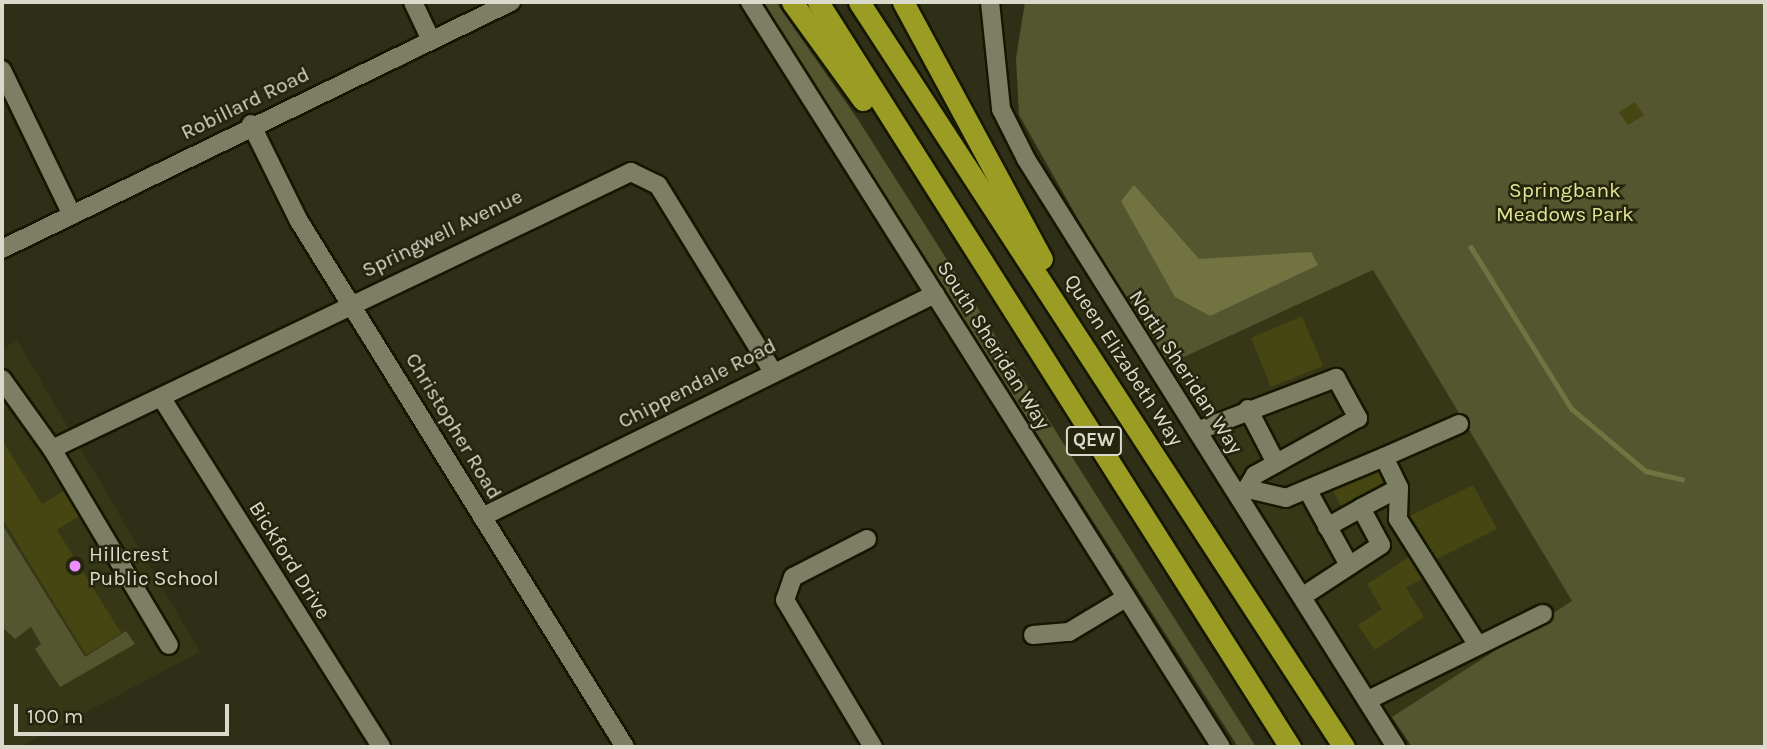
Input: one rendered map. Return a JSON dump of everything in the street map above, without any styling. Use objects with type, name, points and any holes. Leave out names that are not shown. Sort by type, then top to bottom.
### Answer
[{"type":"highway","points":[[792,2],[872,112],[899,135]]},
{"type":"highway","name":"QEW","points":[[818,2],[899,135],[1290,747]]},
{"type":"highway","name":"Queen Elizabeth Way","points":[[859,2],[1087,344],[1345,747]]},
{"type":"highway","points":[[903,2],[1087,344]]},
{"type":"street","points":[[413,2],[431,40]]},
{"type":"street","name":"Robillard Road","points":[[2,249],[251,124],[511,2]]},
{"type":"street","name":"South Sheridan Way","points":[[750,2],[1221,747]]},
{"type":"street","name":"North Sheridan Way","points":[[990,2],[1001,109],[1073,237],[1197,431],[1246,493],[1303,596],[1396,747]]},
{"type":"street","points":[[2,70],[72,215]]},
{"type":"street","name":"Christopher Road","points":[[251,124],[299,221],[625,747]]},
{"type":"street","name":"Springwell Avenue","points":[[52,449],[352,303],[631,172],[658,185],[772,370]]},
{"type":"street","name":"Chippendale Road","points":[[482,517],[772,370],[935,294]]},
{"type":"street","points":[[2,379],[52,449],[169,645]]},
{"type":"street","points":[[1197,431],[1248,409],[1336,379],[1358,418],[1255,475],[1246,493],[1286,498],[1308,491],[1459,424]]},
{"type":"street","name":"Bickford Drive","points":[[161,397],[381,747]]},
{"type":"street","points":[[1248,409],[1276,463]]},
{"type":"street","points":[[1384,457],[1399,488],[1398,519],[1476,645]]},
{"type":"street","points":[[1327,527],[1399,488]]},
{"type":"street","points":[[1308,491],[1349,565]]},
{"type":"street","points":[[1303,596],[1381,545],[1361,508]]},
{"type":"street","points":[[867,540],[793,577],[785,588],[789,613],[873,747]]},
{"type":"street","points":[[1033,635],[1069,632],[1125,599]]},
{"type":"street","points":[[1368,701],[1543,614]]},
{"type":"shaded area","points":[[1134,185],[1199,259],[1311,252],[1318,265],[1210,316],[1175,297],[1121,201]]},
{"type":"shaded area","points":[[1373,270],[1572,601],[1384,727],[1162,367]]},
{"type":"shaded area","name":"Hillcrest Public School","points":[[17,340],[200,652],[20,747],[2,747],[2,350]]},
{"type":"green space","points":[[760,2],[776,2],[859,121],[1256,747],[1238,747]]},
{"type":"green space","name":"Springbank Meadows Park","points":[[1025,2],[1765,2],[1765,747],[1412,747],[1392,717],[1572,601],[1373,270],[1162,367],[1019,115],[1016,58]]},
{"type":"green space","points":[[2,524],[85,657],[126,631],[135,644],[60,687],[35,649],[41,644],[31,627],[15,639],[2,627]]},
{"type":"building","points":[[1635,102],[1644,115],[1628,125],[1619,112]]},
{"type":"building","points":[[1302,316],[1323,366],[1271,387],[1251,338]]},
{"type":"building","points":[[2,440],[42,504],[64,491],[79,516],[57,530],[121,633],[86,655],[2,518]]},
{"type":"building","points":[[1378,472],[1384,483],[1341,506],[1333,491]]},
{"type":"building","points":[[1473,485],[1497,529],[1437,559],[1410,516]]},
{"type":"building","points":[[1409,557],[1422,579],[1406,588],[1424,617],[1375,650],[1358,625],[1382,609],[1367,584]]},
{"type":"waterway","points":[[1471,247],[1572,409],[1646,471],[1682,479]]},
{"type":"place","name":"Hillcrest Public School","points":[[75,566]]}]
